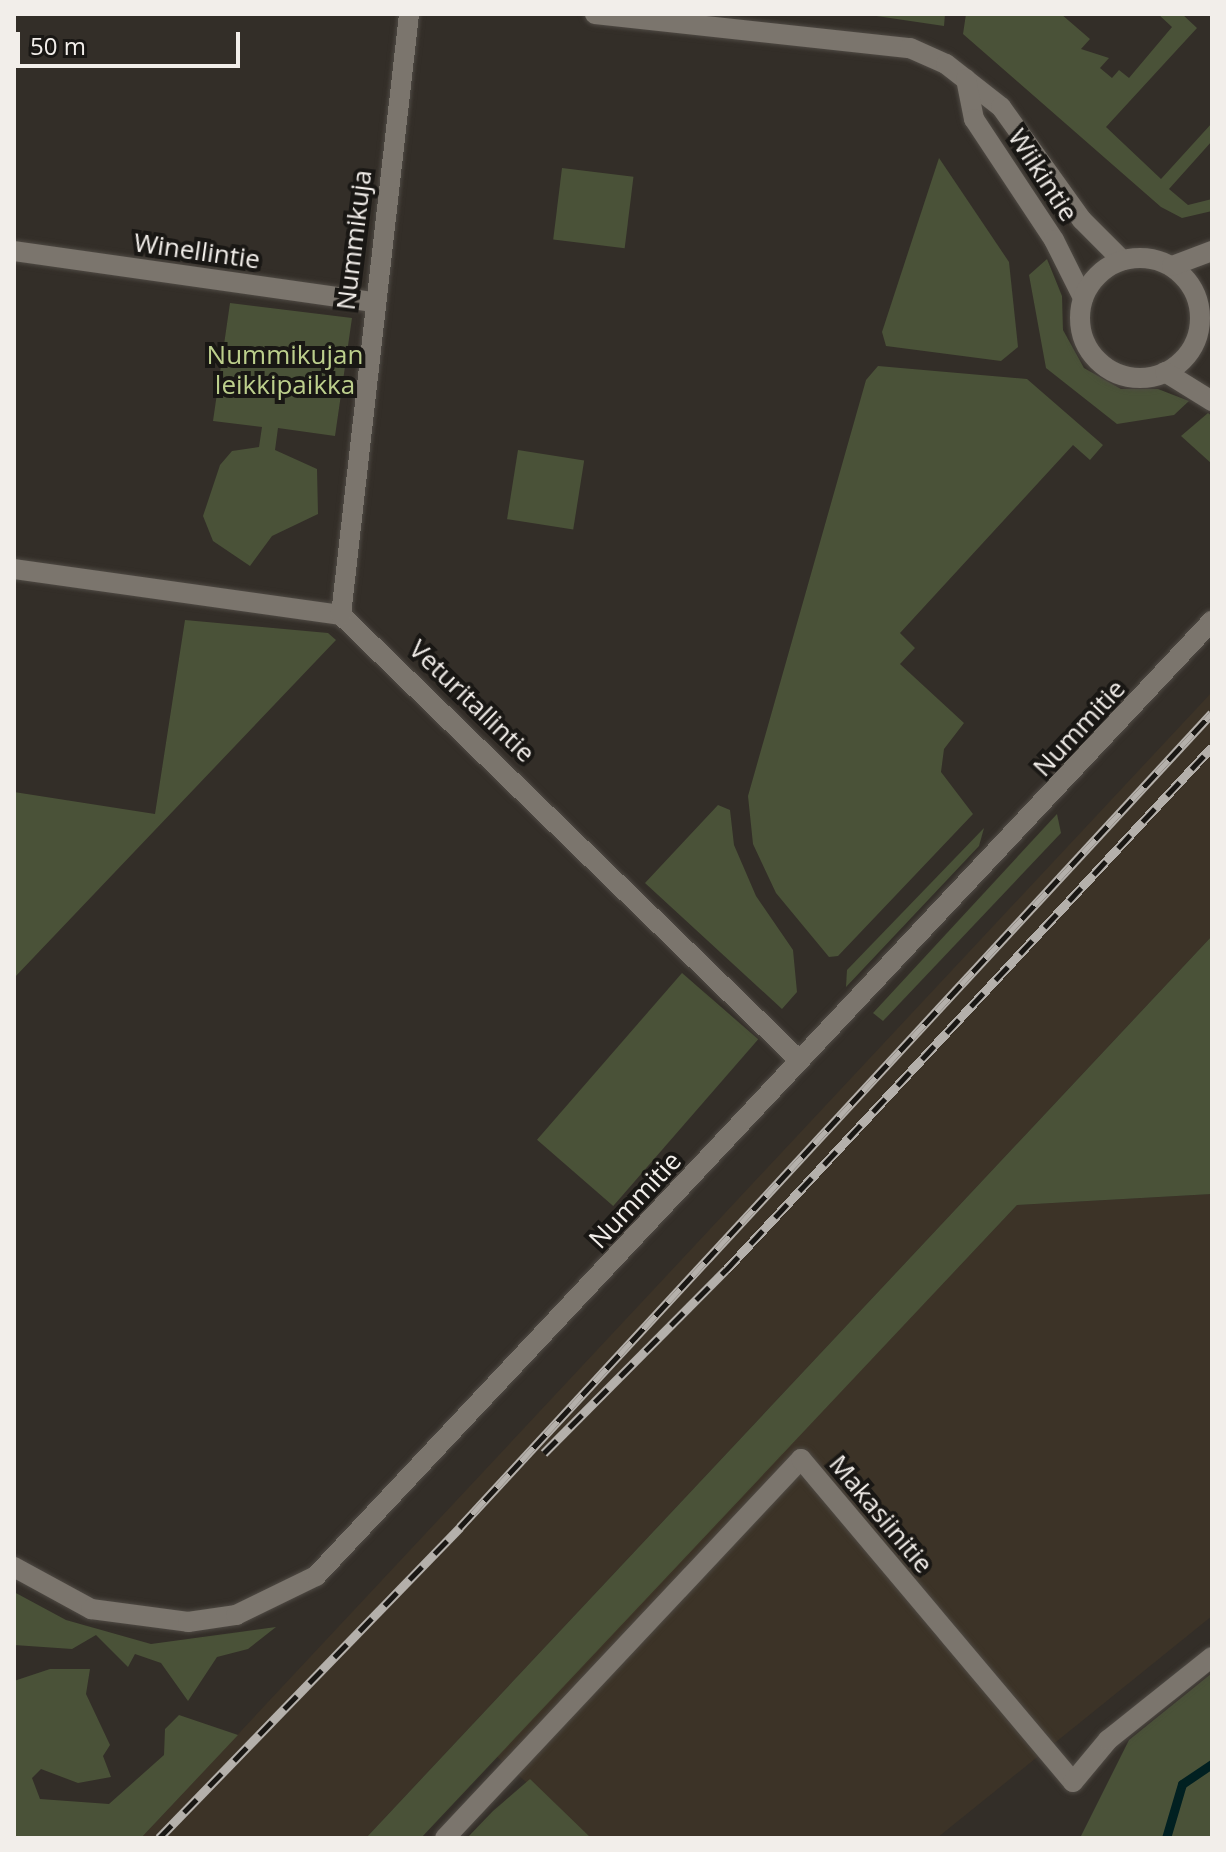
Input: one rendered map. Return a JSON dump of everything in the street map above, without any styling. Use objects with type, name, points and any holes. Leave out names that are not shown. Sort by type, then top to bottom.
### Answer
[{"type":"street","name":"Nummikuja","points":[[341,615],[372,302],[409,14]]},
{"type":"street","name":"Wiikintie","points":[[595,14],[910,48],[966,79],[1001,107],[1082,220],[1122,260]]},
{"type":"street","name":"Wiikintie","points":[[966,79],[974,119],[1054,240],[1083,298]]},
{"type":"street","name":"Winellintie","points":[[14,251],[372,302]]},
{"type":"street","points":[[1212,251],[1172,266],[1122,260],[1097,274],[1083,298],[1081,329],[1094,357],[1119,374],[1165,372],[1212,401]]},
{"type":"street","points":[[1172,266],[1192,287],[1212,347]]},
{"type":"street","points":[[1165,372],[1204,316]]},
{"type":"street","points":[[14,569],[341,615]]},
{"type":"street","name":"Veturitallintie","points":[[341,615],[798,1059]]},
{"type":"street","name":"Nummitie","points":[[14,1567],[91,1609],[188,1622],[236,1615],[316,1576],[1212,621]]},
{"type":"street","name":"Makasiinitie","points":[[445,1838],[801,1459],[1073,1782],[1108,1740],[1212,1657]]},
{"type":"shaded area","points":[[1212,692],[1212,936],[366,1838],[141,1838]]},
{"type":"shaded area","points":[[1212,1194],[1212,1616],[937,1838],[591,1838],[496,1756],[1017,1205]]},
{"type":"green space","points":[[863,14],[945,14],[944,26]]},
{"type":"green space","points":[[966,14],[1061,14],[1090,39],[1081,49],[1109,58],[1100,68],[1112,78],[1119,70],[1129,78],[1172,27],[1158,14],[1182,14],[1197,28],[1106,127],[1161,179],[1212,123],[1212,141],[1169,189],[1188,205],[1212,199],[1212,211],[1182,218],[1161,207],[963,34]]},
{"type":"green space","points":[[939,158],[1009,262],[1018,347],[1001,361],[886,346],[882,332]]},
{"type":"green space","points":[[562,168],[633,177],[625,248],[553,239]]},
{"type":"green space","points":[[1047,259],[1062,296],[1063,330],[1084,368],[1121,389],[1158,389],[1189,401],[1174,415],[1117,424],[1046,368],[1029,275]]},
{"type":"green space","name":"Nummikujan leikkipaikka","points":[[230,303],[352,318],[335,436],[278,428],[275,450],[317,469],[318,514],[272,536],[250,566],[213,541],[203,516],[220,465],[232,451],[259,447],[262,427],[213,421]]},
{"type":"green space","points":[[878,366],[1027,379],[1103,445],[1090,460],[1073,445],[900,633],[915,648],[900,664],[964,723],[944,749],[941,772],[973,814],[838,956],[829,957],[776,893],[753,844],[748,796],[866,380]]},
{"type":"green space","points":[[1208,413],[1212,416],[1212,464],[1181,436]]},
{"type":"green space","points":[[518,450],[584,460],[573,530],[507,519]]},
{"type":"green space","points":[[185,620],[328,633],[336,640],[14,978],[14,792],[155,814]]},
{"type":"green space","points":[[718,805],[730,810],[734,845],[756,896],[793,950],[797,992],[782,1009],[645,883]]},
{"type":"green space","points":[[1057,814],[1061,833],[883,1021],[873,1013]]},
{"type":"green space","points":[[984,828],[979,846],[846,987],[847,970]]},
{"type":"green space","points":[[1212,936],[1212,1194],[1017,1205],[421,1838],[366,1838]]},
{"type":"green space","points":[[682,973],[758,1039],[613,1206],[537,1140]]},
{"type":"green space","points":[[14,1592],[66,1620],[151,1644],[276,1627],[248,1649],[217,1657],[188,1701],[161,1663],[135,1654],[128,1667],[96,1635],[72,1649],[14,1645]]},
{"type":"green space","points":[[50,1669],[90,1669],[86,1694],[110,1745],[103,1756],[111,1777],[78,1783],[41,1769],[32,1778],[40,1799],[109,1804],[164,1755],[165,1729],[179,1715],[238,1735],[141,1838],[14,1838],[14,1681]]},
{"type":"green space","points":[[1212,1673],[1212,1838],[1080,1838],[1129,1740]]},
{"type":"green space","points":[[530,1779],[591,1838],[467,1838],[493,1811]]},
{"type":"waterway","points":[[1166,1838],[1182,1784],[1212,1764]]},
{"type":"railway","points":[[159,1838],[460,1527],[1212,713]]},
{"type":"railway","points":[[544,1453],[726,1270],[1212,747]]}]
